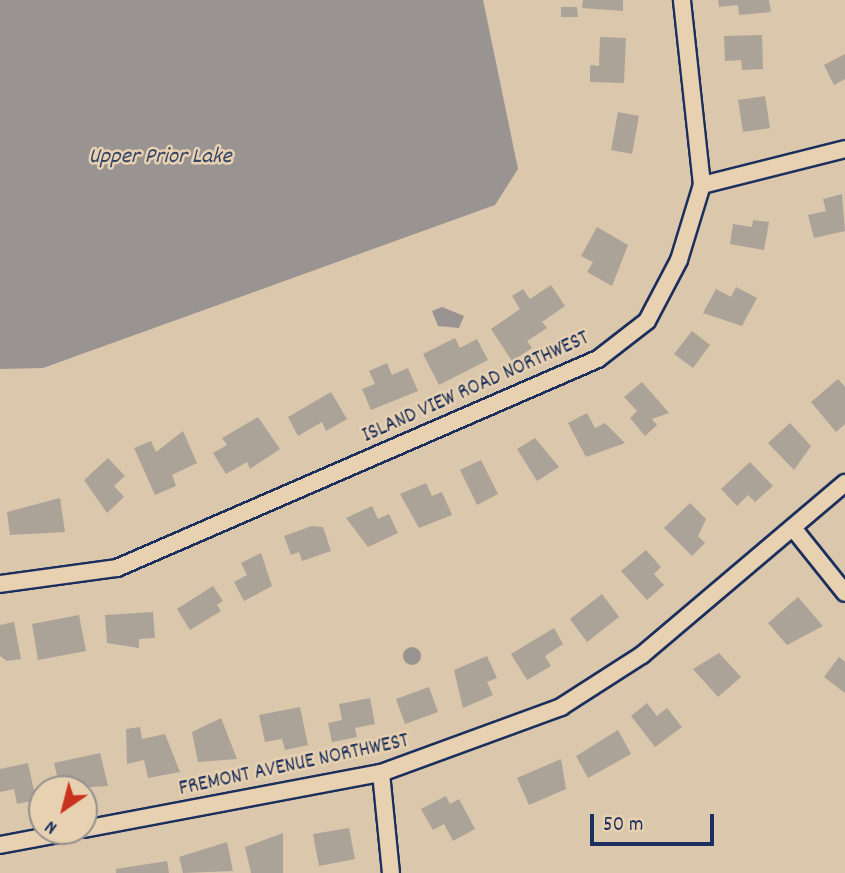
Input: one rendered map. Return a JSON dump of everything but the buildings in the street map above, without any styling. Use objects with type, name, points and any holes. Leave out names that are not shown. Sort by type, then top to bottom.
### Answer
[{"type":"street","name":"ISLAND VIEW ROAD NORTHWEST","points":[[0,584],[117,568],[598,359],[648,321],[679,260],[702,186],[682,0]]},
{"type":"street","points":[[702,186],[845,149]]},
{"type":"street","name":"FREMONT AVENUE NORTHWEST","points":[[98,826],[381,773],[561,707],[642,654],[845,483]]},
{"type":"street","points":[[793,528],[845,593]]},
{"type":"street","points":[[381,773],[391,873]]},
{"type":"street","points":[[0,845],[28,840]]},
{"type":"water","name":"Upper Prior Lake","points":[[0,0],[483,0],[518,169],[495,205],[43,368],[0,369]]},
{"type":"water","points":[[442,307],[464,316],[459,328],[438,326],[432,311]]},
{"type":"water","points":[[408,647],[416,647],[421,656],[419,663],[408,665],[403,660],[403,652]]}]
